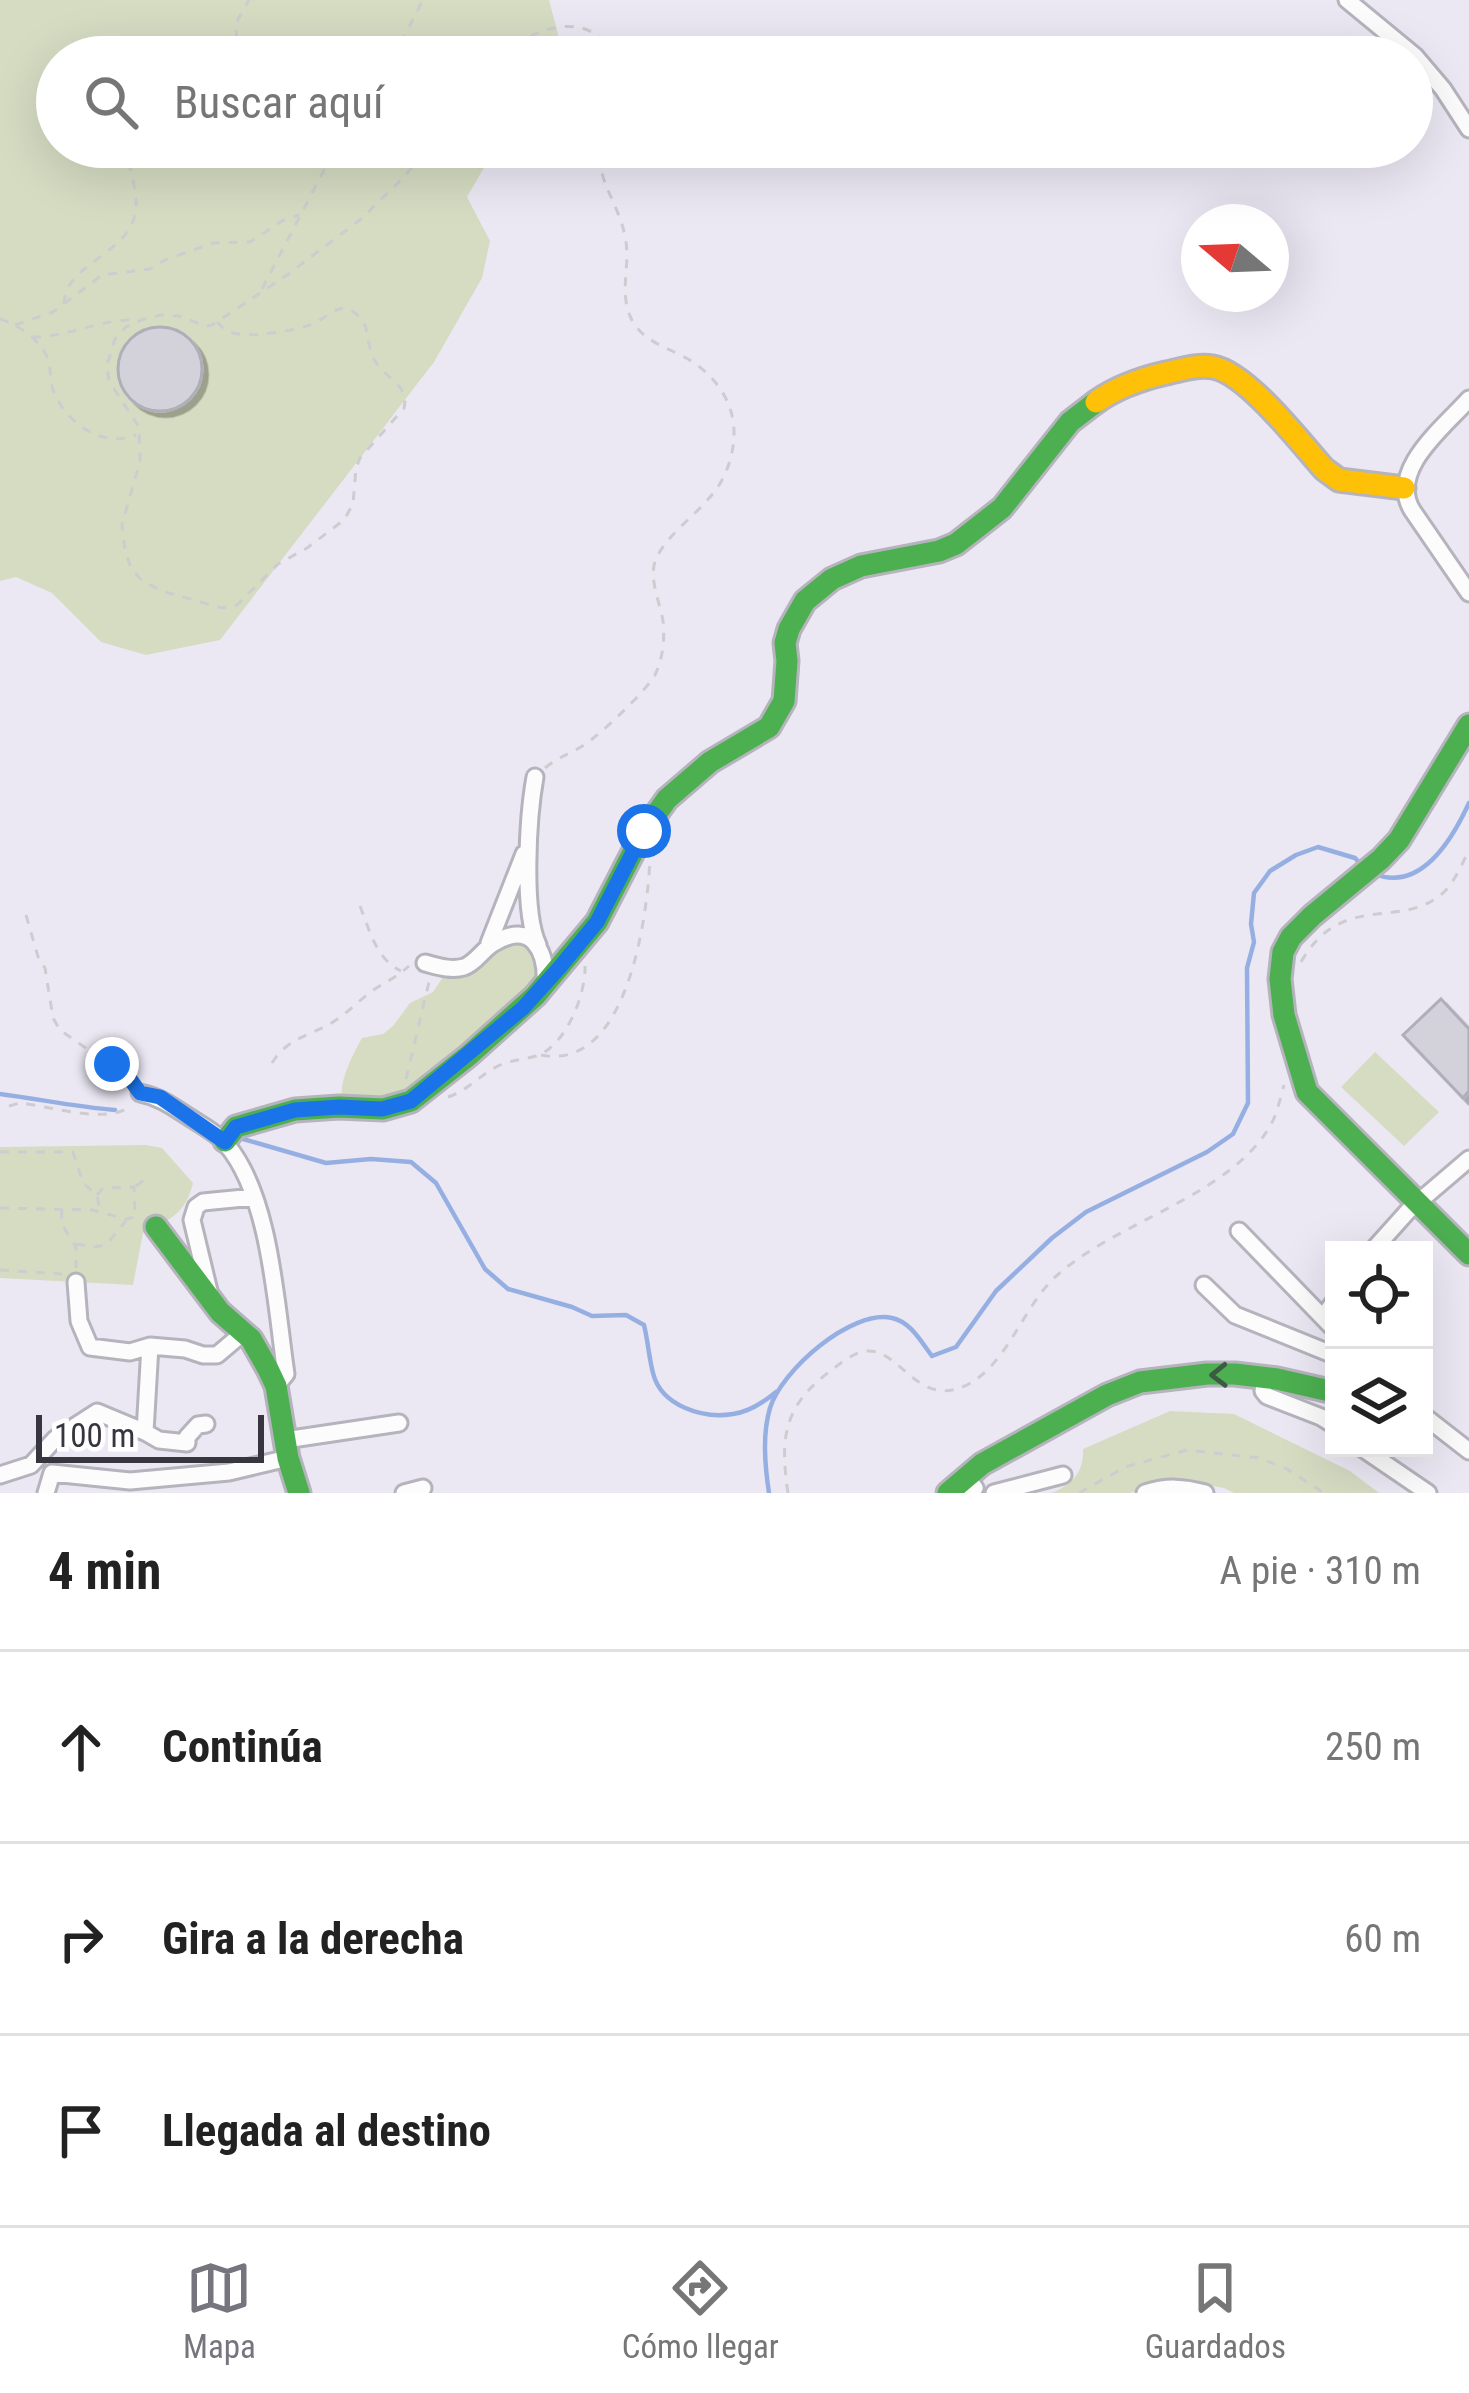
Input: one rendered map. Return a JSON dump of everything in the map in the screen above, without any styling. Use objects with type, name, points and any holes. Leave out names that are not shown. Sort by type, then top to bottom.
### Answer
[{"type":"street","points":[[1347,0],[1391,36]]},
{"type":"street","points":[[1433,77],[1469,129]]},
{"type":"street","points":[[225,1142],[236,1127],[295,1110],[382,1109],[405,1102],[494,1033],[582,942],[608,904],[653,816],[681,785],[769,728],[777,717],[784,701],[788,629],[805,601],[861,566],[956,544],[1002,508],[1070,422],[1111,391],[1145,378],[1211,366],[1248,386],[1339,480],[1405,488]]},
{"type":"street","points":[[1469,399],[1415,460],[1405,488],[1405,499],[1469,593]]},
{"type":"street","points":[[1469,725],[1410,825],[1381,859],[1291,937],[1280,970],[1284,1015],[1307,1092],[1469,1254]]},
{"type":"street","points":[[535,777],[529,920],[544,956],[544,985]]},
{"type":"street","points":[[488,946],[530,836]]},
{"type":"street","points":[[428,964],[466,966],[488,946],[509,937],[530,939],[538,945]]},
{"type":"street","points":[[140,1093],[160,1097],[225,1142],[247,1177],[272,1276],[286,1374],[276,1385]]},
{"type":"street","points":[[1381,1241],[1469,1159]]},
{"type":"street","points":[[211,1298],[192,1220],[196,1207],[203,1202],[254,1197]]},
{"type":"street","points":[[156,1227],[220,1312],[250,1340],[276,1385],[299,1493]]},
{"type":"street","points":[[1239,1231],[1325,1320]]},
{"type":"street","points":[[76,1282],[80,1321],[90,1347],[130,1352],[150,1346],[217,1355],[243,1333]]},
{"type":"street","points":[[1204,1285],[1235,1315],[1325,1352]]},
{"type":"street","points":[[145,1432],[150,1346]]},
{"type":"street","points":[[948,1493],[969,1486],[982,1464],[1140,1382],[1207,1374],[1265,1377],[1325,1390]]},
{"type":"street","points":[[1265,1377],[1267,1396],[1325,1419]]},
{"type":"street","points":[[0,1475],[31,1465],[55,1438],[98,1412],[159,1440],[187,1443],[198,1425],[206,1424]]},
{"type":"street","points":[[46,1493],[52,1473],[130,1480],[229,1472],[287,1449],[399,1423]]},
{"type":"street","points":[[1433,1423],[1469,1451]]},
{"type":"street","points":[[1375,1457],[1428,1493]]},
{"type":"street","points":[[229,1472],[232,1493]]},
{"type":"street","points":[[994,1493],[1063,1475]]},
{"type":"street","points":[[1145,1493],[1164,1487],[1205,1493]]},
{"type":"street","points":[[404,1493],[423,1489]]},
{"type":"path","points":[[237,36],[236,23],[249,0]]},
{"type":"path","points":[[404,36],[423,0]]},
{"type":"path","points":[[529,36],[558,25],[596,36]]},
{"type":"path","points":[[64,304],[73,278],[121,240],[133,223],[136,207],[130,168]]},
{"type":"path","points":[[260,292],[325,168]]},
{"type":"path","points":[[32,337],[161,315],[205,326],[217,322],[361,218],[411,168]]},
{"type":"path","points":[[535,777],[561,754],[584,745],[608,725],[654,677],[663,649],[655,560],[710,498],[724,475],[735,434],[733,410],[709,377],[642,335],[630,318],[623,277],[626,241],[601,168]]},
{"type":"path","points":[[15,325],[53,312],[102,275],[150,269],[213,243],[250,242],[299,215]]},
{"type":"path","points":[[141,320],[115,339],[107,365],[109,381],[136,421],[138,433],[140,460],[122,525],[125,550],[142,581],[222,608],[238,605],[278,564],[344,520],[353,504],[361,458],[406,403],[404,391],[374,359],[368,331],[356,312],[339,307],[312,324],[249,334],[227,332],[217,322]]},
{"type":"path","points":[[0,319],[32,337],[49,358],[52,387],[78,427],[122,439],[138,433]]},
{"type":"path","points":[[272,1064],[297,1037],[333,1022],[392,982],[415,960],[428,964],[430,979],[405,1102],[459,1094],[499,1065],[574,1053],[592,1041],[619,1008],[633,968],[648,903],[651,856],[644,831]]},
{"type":"path","points":[[1298,968],[1322,936],[1345,919],[1418,907],[1436,898],[1452,882],[1469,850]]},
{"type":"path","points":[[361,906],[381,954],[394,969],[403,971]]},
{"type":"path","points":[[9,1106],[20,1103],[107,1116],[125,1112],[140,1093],[128,1076],[60,1030],[26,915]]},
{"type":"path","points":[[541,1055],[570,1024],[578,1005],[585,980],[582,942]]},
{"type":"path","points":[[788,1493],[784,1456],[788,1424],[798,1402],[822,1377],[869,1351],[885,1355],[930,1388],[969,1384],[992,1363],[1040,1293],[1060,1273],[1103,1243],[1201,1189],[1250,1151],[1273,1121],[1285,1082]]},
{"type":"path","points":[[0,1152],[73,1153],[83,1183],[106,1212]]},
{"type":"path","points":[[97,1195],[103,1188],[134,1187],[148,1177]]},
{"type":"path","points":[[134,1187],[134,1215]]},
{"type":"path","points":[[0,1208],[106,1212],[126,1219]]},
{"type":"path","points":[[0,1270],[76,1275],[75,1244],[61,1222],[62,1209]]},
{"type":"path","points":[[75,1244],[106,1245],[134,1215],[144,1216],[156,1227]]},
{"type":"path","points":[[1079,1493],[1138,1462],[1180,1450],[1204,1450],[1260,1458],[1324,1493]]},
{"type":"green space","points":[[0,0],[549,0],[558,36],[36,36],[36,168],[484,168],[467,197],[490,241],[482,278],[434,362],[220,640],[146,655],[101,642],[52,593],[16,577],[0,581]]},
{"type":"green space","points":[[508,942],[534,953],[536,981],[423,1084],[393,1099],[342,1101],[344,1076],[362,1038],[383,1034],[410,1003],[433,992],[445,974],[470,974]]},
{"type":"green space","points":[[1375,1052],[1439,1112],[1404,1146],[1341,1087]]},
{"type":"green space","points":[[0,1147],[162,1148],[193,1183],[175,1215],[143,1233],[133,1285],[0,1278]]},
{"type":"green space","points":[[1170,1411],[1234,1414],[1350,1471],[1379,1493],[1234,1493],[1174,1479],[1130,1493],[1051,1493],[1075,1477],[1083,1449]]},
{"type":"building","points":[[160,327],[190,339],[202,369],[190,399],[160,411],[130,399],[118,369],[130,339]]},
{"type":"building","points":[[1441,999],[1469,1029],[1469,1091],[1463,1098],[1403,1035]]},
{"type":"waterway","points":[[1372,873],[1389,878],[1419,870],[1443,847],[1469,803]]},
{"type":"waterway","points":[[769,1493],[765,1440],[770,1408],[788,1377],[820,1346],[857,1323],[892,1318],[915,1333],[932,1356],[956,1347],[996,1291],[1052,1238],[1086,1212],[1207,1152],[1233,1134],[1248,1103],[1247,968],[1254,942],[1254,893],[1270,871],[1318,847],[1355,858],[1363,867]]},
{"type":"waterway","points":[[0,1094],[115,1110]]},
{"type":"waterway","points":[[243,1139],[326,1163],[411,1162],[436,1183],[485,1269],[508,1289],[592,1316],[626,1315],[644,1325],[658,1384],[685,1408],[733,1414],[751,1409],[776,1392]]},
{"type":"traffic: fast","points":[[225,1141],[236,1127],[295,1110],[383,1109],[411,1101],[468,1056],[535,996],[597,922],[644,831],[667,799],[710,762],[769,727],[784,701],[785,643],[805,601],[832,579],[861,566],[956,544],[1002,508],[1070,422],[1096,402]]},
{"type":"traffic: fast","points":[[1469,725],[1399,840],[1291,937],[1283,952],[1280,979],[1284,1015],[1307,1092],[1469,1254]]},
{"type":"traffic: fast","points":[[156,1227],[220,1312],[251,1339],[268,1369],[276,1386],[299,1493]]},
{"type":"traffic: fast","points":[[948,1493],[982,1464],[1107,1395],[1140,1382],[1235,1374],[1325,1390]]},
{"type":"traffic: slow","points":[[1096,402],[1147,378],[1213,367],[1257,395],[1339,480],[1404,488]]},
{"type":"route","points":[[112,1064],[140,1093],[160,1097],[225,1142],[236,1127],[295,1110],[382,1109],[411,1101],[535,996],[597,922],[644,831]]}]
